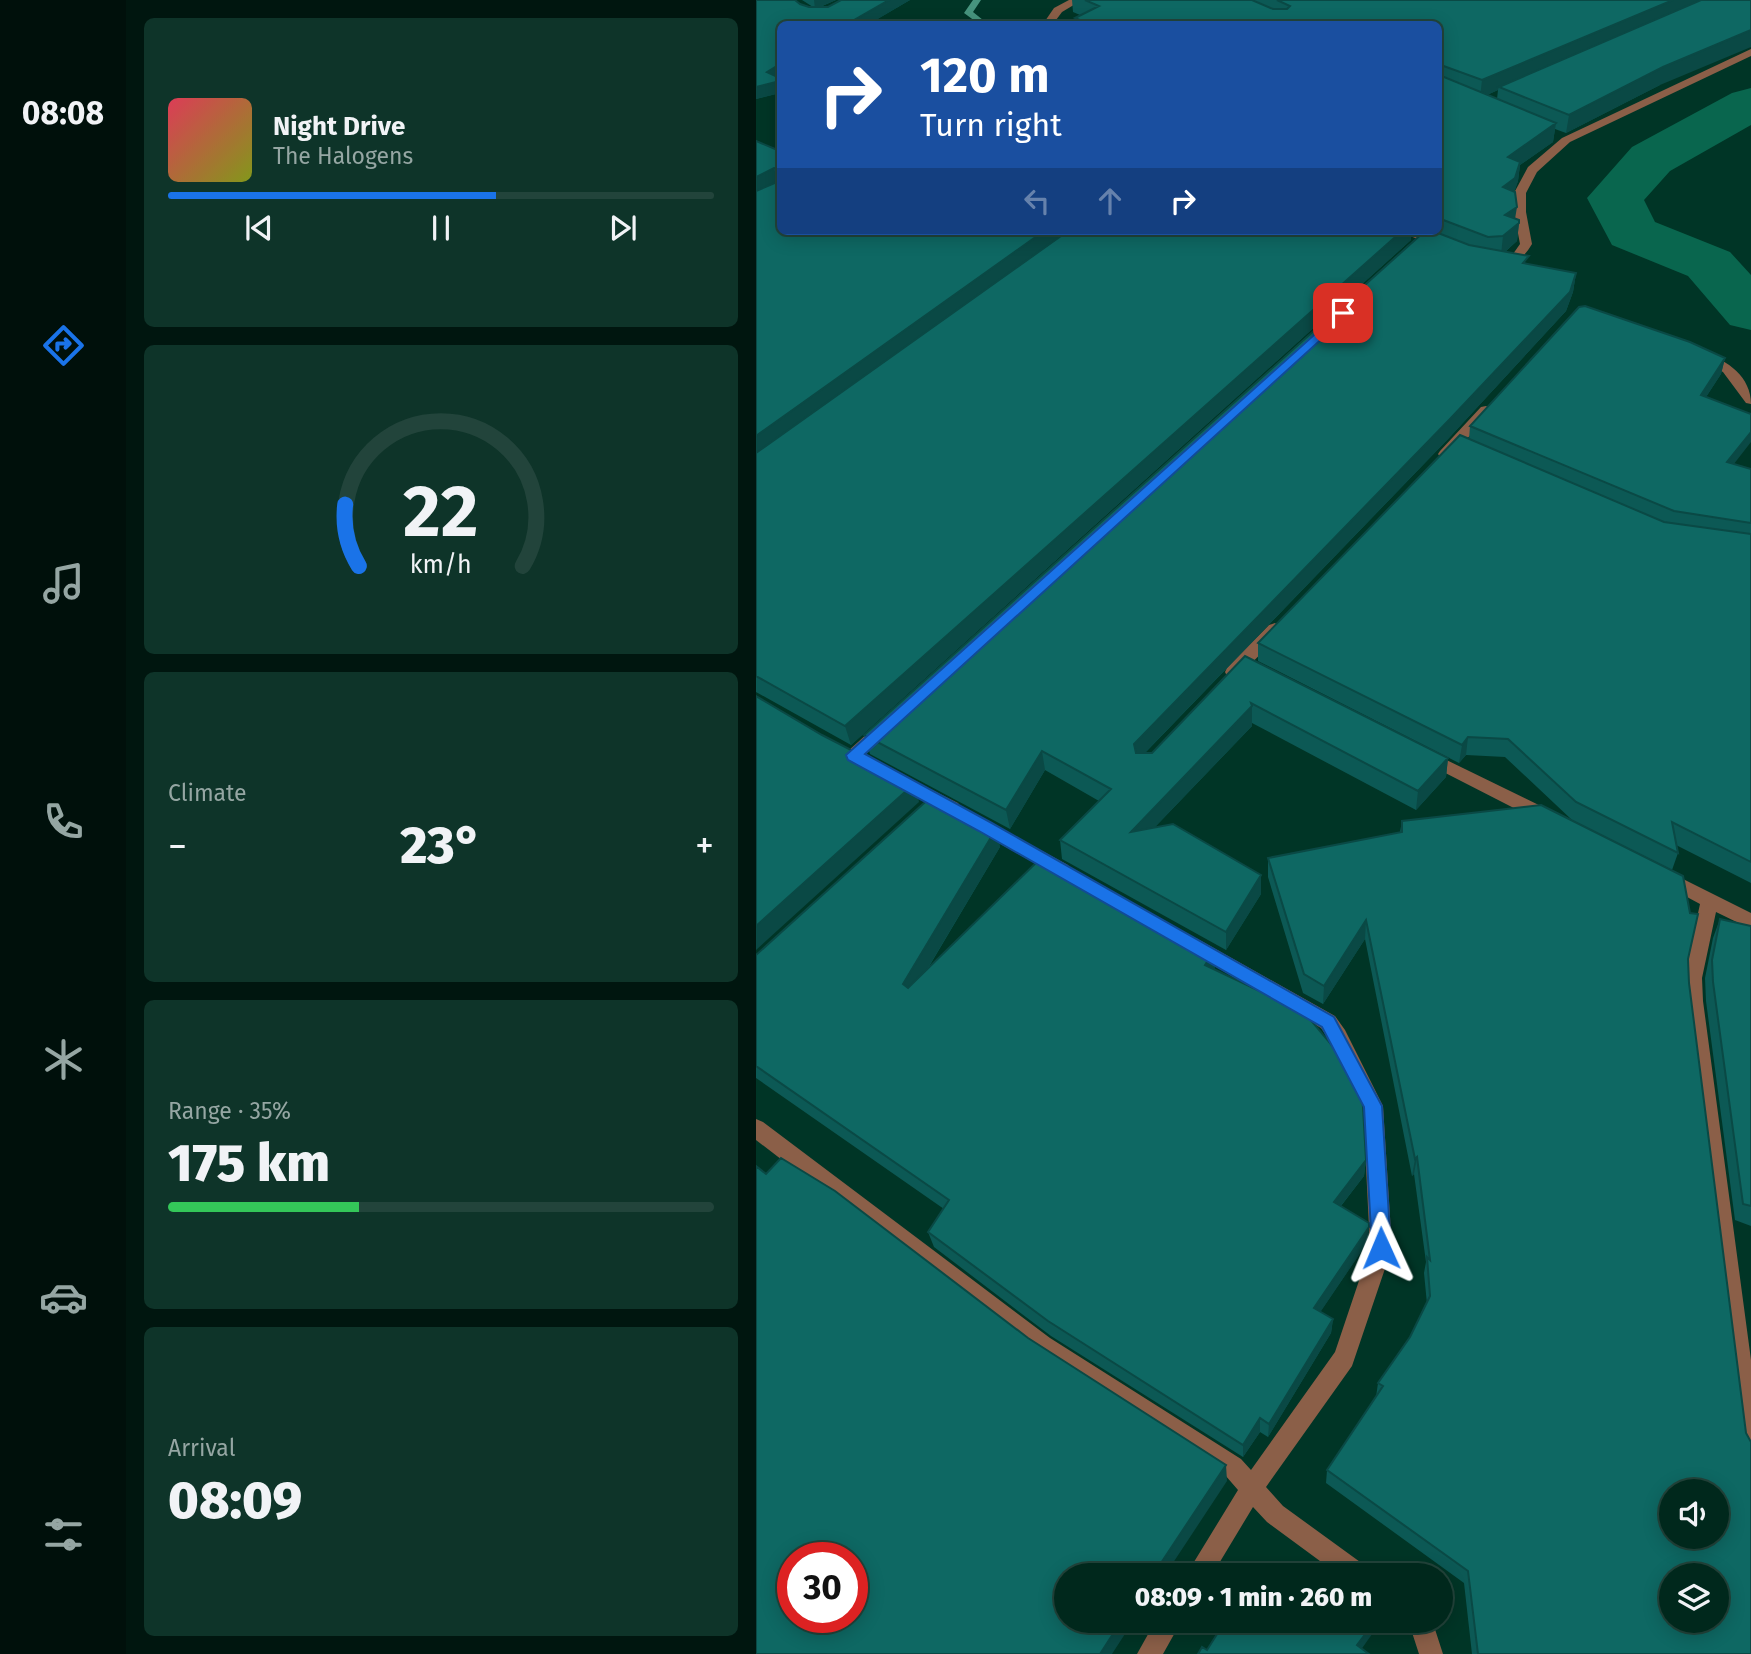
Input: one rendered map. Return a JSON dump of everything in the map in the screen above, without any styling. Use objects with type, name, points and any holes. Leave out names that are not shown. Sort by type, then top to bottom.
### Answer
[{"type":"street","points":[[1050,21],[1058,10],[1077,0]]},
{"type":"street","points":[[1482,260],[1502,263],[1518,257],[1526,244],[1520,212],[1520,193],[1532,170],[1560,138],[1751,52]]},
{"type":"street","points":[[1410,235],[1419,244],[1447,247]]},
{"type":"street","points":[[1690,351],[1728,369],[1751,400]]},
{"type":"street","points":[[1435,464],[1461,447],[1499,396]]},
{"type":"street","points":[[1224,682],[1248,666],[1290,613]]},
{"type":"street","points":[[866,762],[895,718]]},
{"type":"street","points":[[835,747],[866,762],[932,804],[1079,880]]},
{"type":"street","points":[[1414,750],[1562,825]]},
{"type":"street","points":[[1648,869],[1751,922]]},
{"type":"street","points":[[1710,900],[1693,978],[1693,1000],[1751,1446]]},
{"type":"street","points":[[1174,933],[1328,1022],[1373,1106],[1381,1248],[1344,1358],[1252,1488],[1205,1563]]},
{"type":"street","points":[[756,1128],[1042,1346],[1233,1466],[1275,1514],[1342,1563]]},
{"type":"street","points":[[1149,1654],[1162,1633]]},
{"type":"street","points":[[1424,1633],[1431,1654]]},
{"type":"building","points":[[756,0],[795,0],[809,7],[828,7],[841,0],[889,0],[852,21],[777,21],[777,66],[767,72],[777,77],[777,82],[756,87]]},
{"type":"building","points":[[1085,0],[1252,0],[1273,9],[1287,9],[1290,6],[1277,0],[1673,0],[1482,80],[1442,65],[1442,21],[1082,21],[1075,18],[1099,6]]},
{"type":"building","points":[[1701,0],[1751,0],[1751,30],[1663,67],[1569,115],[1499,87]]},
{"type":"building","points":[[1442,76],[1556,123],[1508,157],[1520,162],[1515,178],[1503,187],[1515,192],[1517,207],[1505,215],[1519,220],[1519,223],[1503,236],[1488,237],[1442,220]]},
{"type":"building","points":[[756,141],[777,150],[777,169],[756,177]]},
{"type":"building","points":[[777,182],[777,235],[1038,235],[756,436],[756,191]]},
{"type":"building","points":[[1442,234],[1469,245],[1529,256],[1523,263],[1576,273],[1570,292],[1134,744],[1136,753],[1152,753],[1245,656],[1448,758],[1418,791],[1251,703],[1252,706],[1131,832],[1173,824],[1261,875],[1226,932],[1060,840],[1111,789],[1042,751],[1006,810],[864,735],[1421,235]]},
{"type":"building","points":[[1062,235],[1397,235],[845,726],[756,676],[756,453]]},
{"type":"building","points":[[1585,306],[1690,342],[1725,358],[1701,395],[1751,414],[1751,432],[1727,462],[1751,469],[1751,523],[1674,511],[1470,426],[1579,307]]},
{"type":"building","points":[[1460,435],[1664,522],[1751,534],[1751,862],[1672,822],[1678,853],[1576,802],[1508,739],[1468,737],[1462,745],[1258,643]]},
{"type":"building","points":[[756,696],[822,735],[915,783],[756,926]]},
{"type":"building","points":[[934,794],[996,829],[903,984],[908,988],[1044,855],[1214,951],[1205,965],[1304,1012],[1351,1068],[1362,1090],[1366,1160],[1334,1202],[1369,1223],[1369,1227],[1314,1308],[1333,1319],[1269,1424],[1260,1418],[1243,1445],[1048,1321],[928,1232],[949,1200],[756,1066],[756,955]]},
{"type":"building","points":[[1541,805],[1683,876],[1690,913],[1698,914],[1688,959],[1689,983],[1746,1433],[1751,1442],[1751,1654],[1478,1654],[1468,1571],[1327,1470],[1383,1386],[1378,1383],[1410,1337],[1430,1296],[1427,1257],[1430,1260],[1417,1157],[1415,1159],[1366,920],[1324,986],[1304,974],[1268,858],[1402,832],[1402,821]]},
{"type":"building","points":[[1720,919],[1751,926],[1751,1206],[1743,1204],[1713,982],[1712,960]]},
{"type":"building","points":[[781,1158],[835,1191],[1028,1338],[1226,1465],[1161,1563],[1054,1563],[1054,1633],[1114,1633],[1100,1654],[756,1654],[756,1166],[766,1174]]},
{"type":"building","points":[[1218,1633],[1366,1633],[1357,1645],[1369,1654],[1198,1654],[1202,1647],[1207,1650]]},
{"type":"waterway","points":[[977,0],[968,13],[980,21]]},
{"type":"waterway","points":[[1751,104],[1651,159],[1615,198],[1632,233],[1709,264],[1751,312]]},
{"type":"route","points":[[1343,313],[854,755],[1328,1022],[1338,1036],[1373,1106],[1382,1226],[1381,1248]]}]
